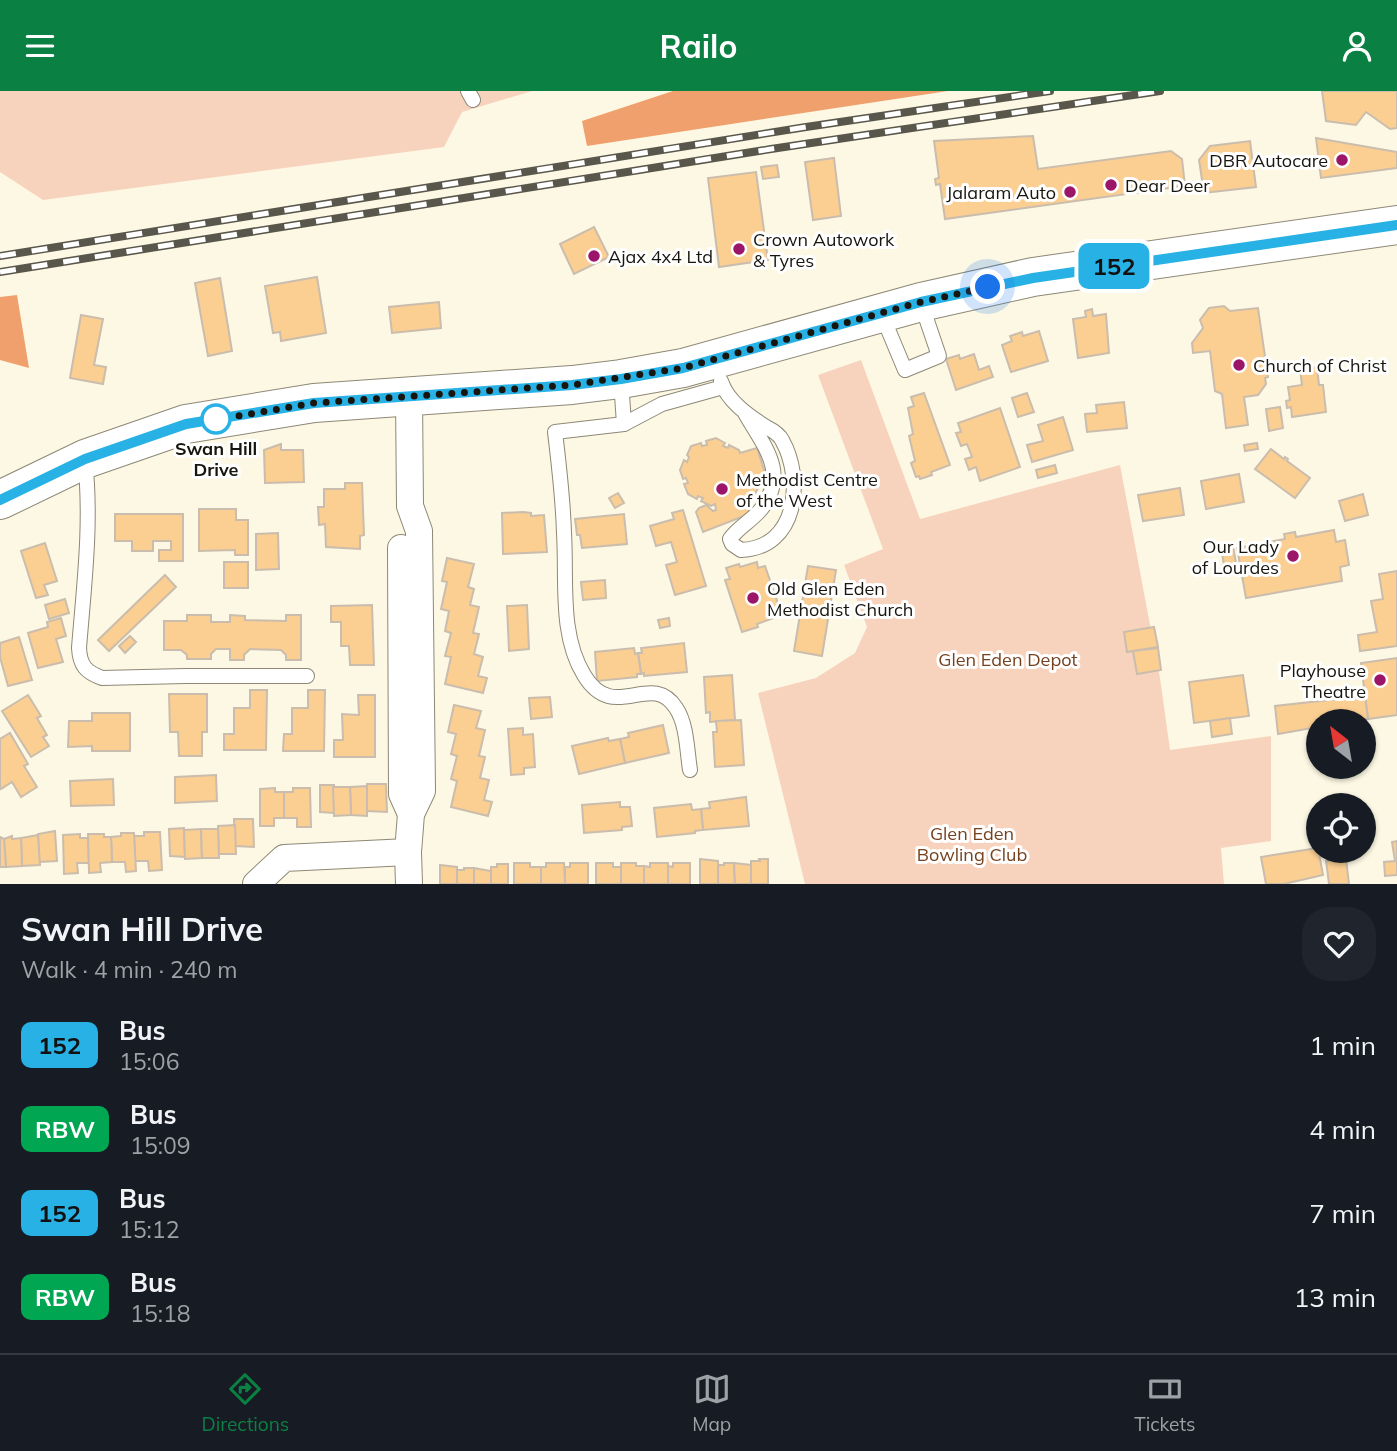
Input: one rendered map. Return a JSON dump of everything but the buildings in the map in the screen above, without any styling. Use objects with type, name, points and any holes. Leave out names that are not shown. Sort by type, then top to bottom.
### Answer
[{"type":"main road","points":[[0,500],[85,459],[186,424],[314,403],[572,385],[683,368],[719,373],[921,302],[1033,278],[1397,225]]},
{"type":"street","points":[[409,396],[410,506],[401,530],[411,685],[422,791],[411,814],[408,852],[410,884]]},
{"type":"street","points":[[256,884],[284,858],[408,852]]},
{"type":"lane","points":[[882,314],[905,370],[939,356],[921,302]]},
{"type":"lane","points":[[690,770],[684,732],[677,709],[671,702],[654,692],[616,699],[603,695],[585,677],[570,643],[555,432],[624,424],[719,373],[771,457],[774,469],[773,481],[762,508],[730,539],[732,544],[741,550],[759,547],[772,541],[780,533],[788,520],[793,503],[794,484],[793,464],[781,436],[745,413]]},
{"type":"lane","points":[[621,379],[624,424]]},
{"type":"lane","points":[[85,459],[89,537],[79,648],[80,660],[90,674],[102,678],[184,675],[307,676]]},
{"type":"green space","points":[[0,91],[532,91],[462,112],[444,147],[43,200],[0,172]]},
{"type":"green space","name":"Glen Eden Depot","points":[[861,360],[920,519],[1120,465],[1160,678],[1170,750],[1271,736],[1271,841],[1221,848],[1224,884],[805,884],[758,693],[816,678],[855,653],[867,627],[844,565],[883,549],[818,375]]},
{"type":"shaded area","points":[[673,91],[948,91],[587,146],[582,121]]},
{"type":"shaded area","points":[[17,295],[29,368],[0,360],[0,297]]},
{"type":"railway","points":[[0,256],[806,127],[1050,91]]},
{"type":"railway","points":[[0,272],[771,149],[1160,91]]},
{"type":"bus line","name":"152","points":[[0,500],[85,459],[186,424],[314,403],[572,385],[621,379],[683,368],[921,302],[1033,278],[1397,225]]},
{"type":"place","name":"DBR Autocare","points":[[1342,160]]},
{"type":"place","name":"Dear Deer","points":[[1111,185]]},
{"type":"place","name":"Jalaram Auto","points":[[1070,192]]},
{"type":"place","name":"Crown Autowork & Tyres","points":[[739,249]]},
{"type":"place","name":"Ajax 4x4 Ltd","points":[[594,256]]},
{"type":"place","name":"Church of Christ","points":[[1239,365]]},
{"type":"place","name":"Swan Hill Drive","points":[[216,419]]},
{"type":"place","name":"Methodist Centre of the West","points":[[722,489]]},
{"type":"place","name":"Our Lady of Lourdes","points":[[1293,556]]},
{"type":"place","name":"Old Glen Eden Methodist Church","points":[[753,598]]},
{"type":"place","name":"Playhouse Theatre","points":[[1380,680]]},
{"type":"route","points":[[216,419],[209,421],[314,403],[572,385],[621,379],[683,368],[921,302],[988,287]]},
{"type":"park label","name":"Glen Eden Bowling Club","points":[[972,844]]}]
